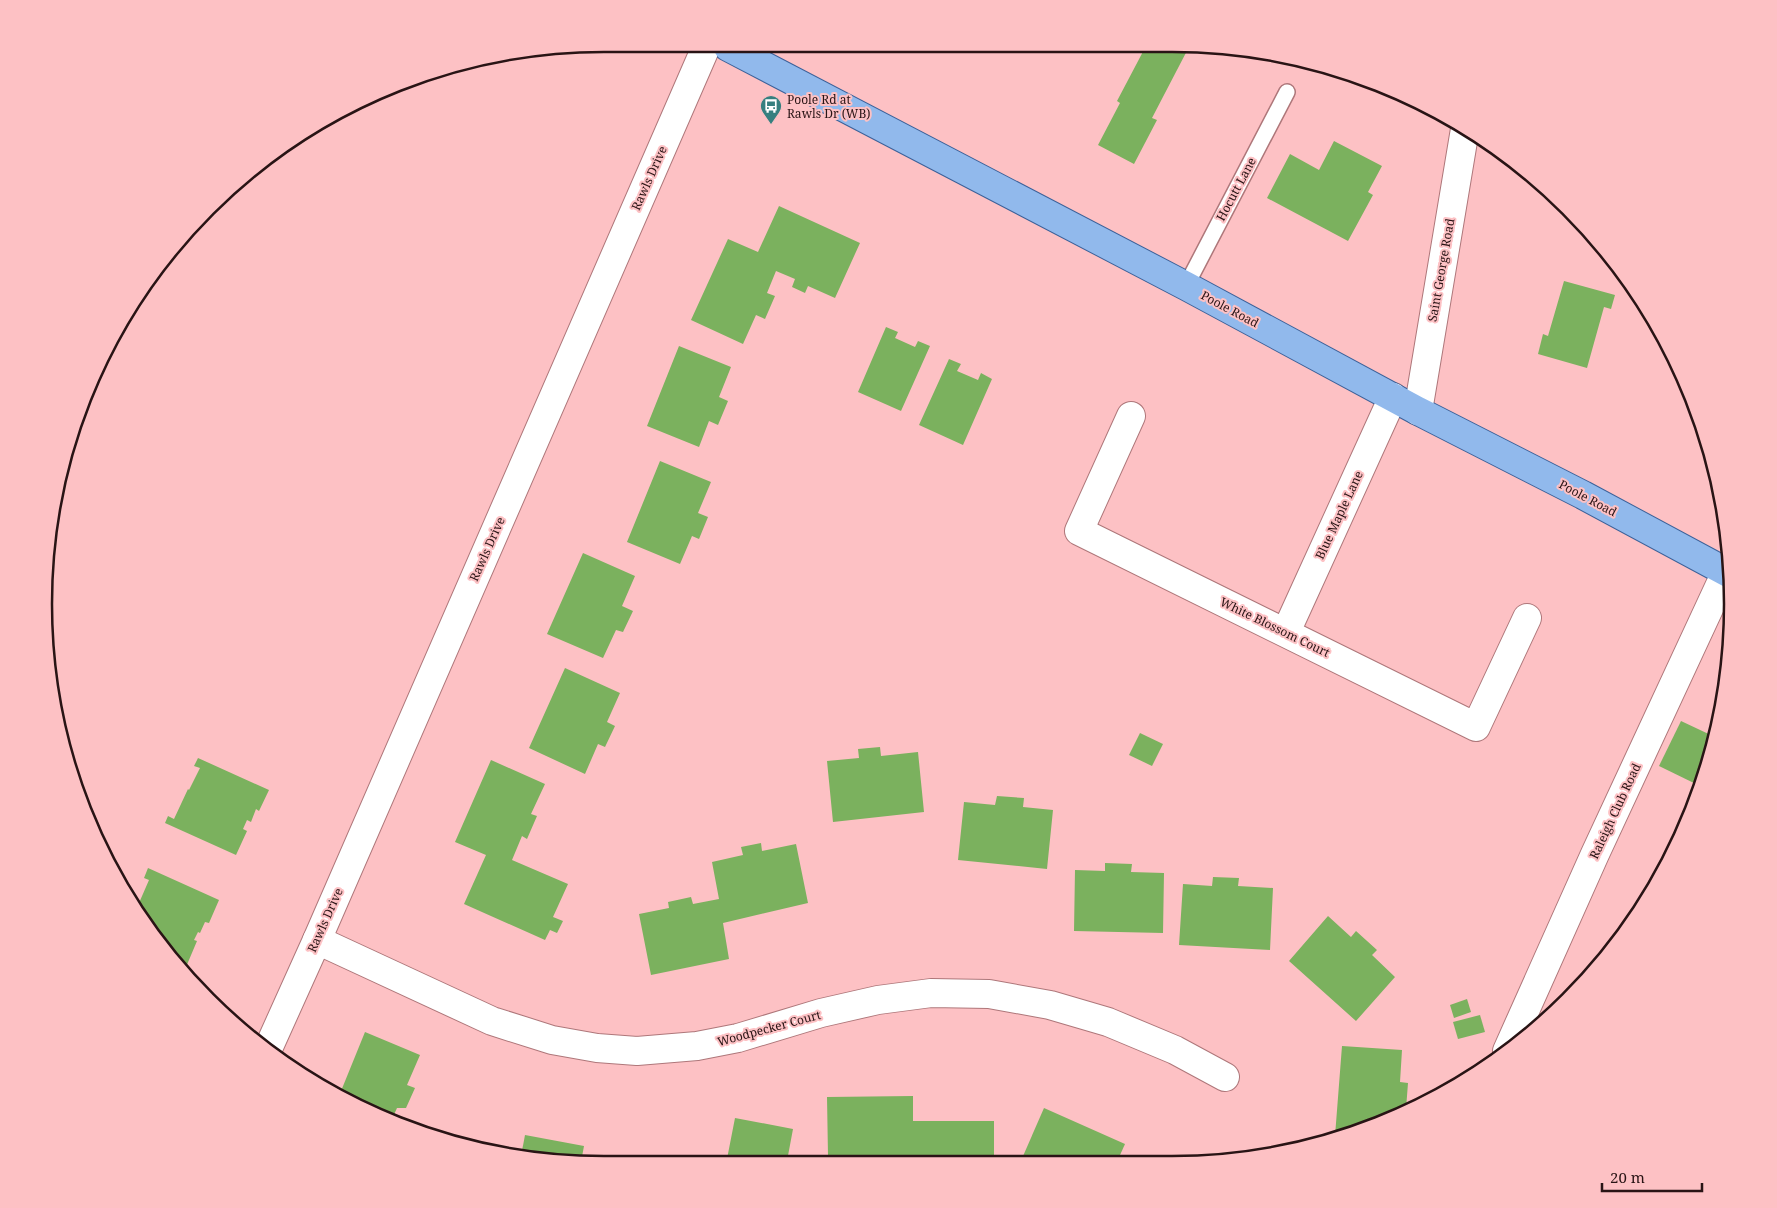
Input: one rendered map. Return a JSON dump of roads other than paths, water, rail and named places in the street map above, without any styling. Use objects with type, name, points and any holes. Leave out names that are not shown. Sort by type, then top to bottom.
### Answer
[{"type":"main road","name":"Poole Road","points":[[738,52],[1186,286],[1418,411],[1583,495],[1723,570]]},
{"type":"street","name":"Rawls Drive","points":[[270,1043],[704,52]]},
{"type":"street","name":"Saint George Road","points":[[1418,411],[1464,135]]},
{"type":"street","name":"Blue Maple Lane","points":[[1286,632],[1393,397]]},
{"type":"street","name":"White Blossom Court","points":[[1131,416],[1078,531],[1476,727],[1527,618]]},
{"type":"street","name":"Raleigh Club Road","points":[[1512,1039],[1594,854],[1723,583]]},
{"type":"street","name":"Woodpecker Court","points":[[316,940],[492,1021],[552,1040],[597,1048],[637,1051],[696,1046],[738,1038],[822,1013],[878,1000],[932,993],[989,994],[1050,1006],[1108,1022],[1175,1050],[1226,1077]]},
{"type":"lane","name":"Hocutt Lane","points":[[1186,286],[1287,92]]},
{"type":"place","name":"Poole Rd at Rawls Dr (WB)","points":[[771,125]]}]
